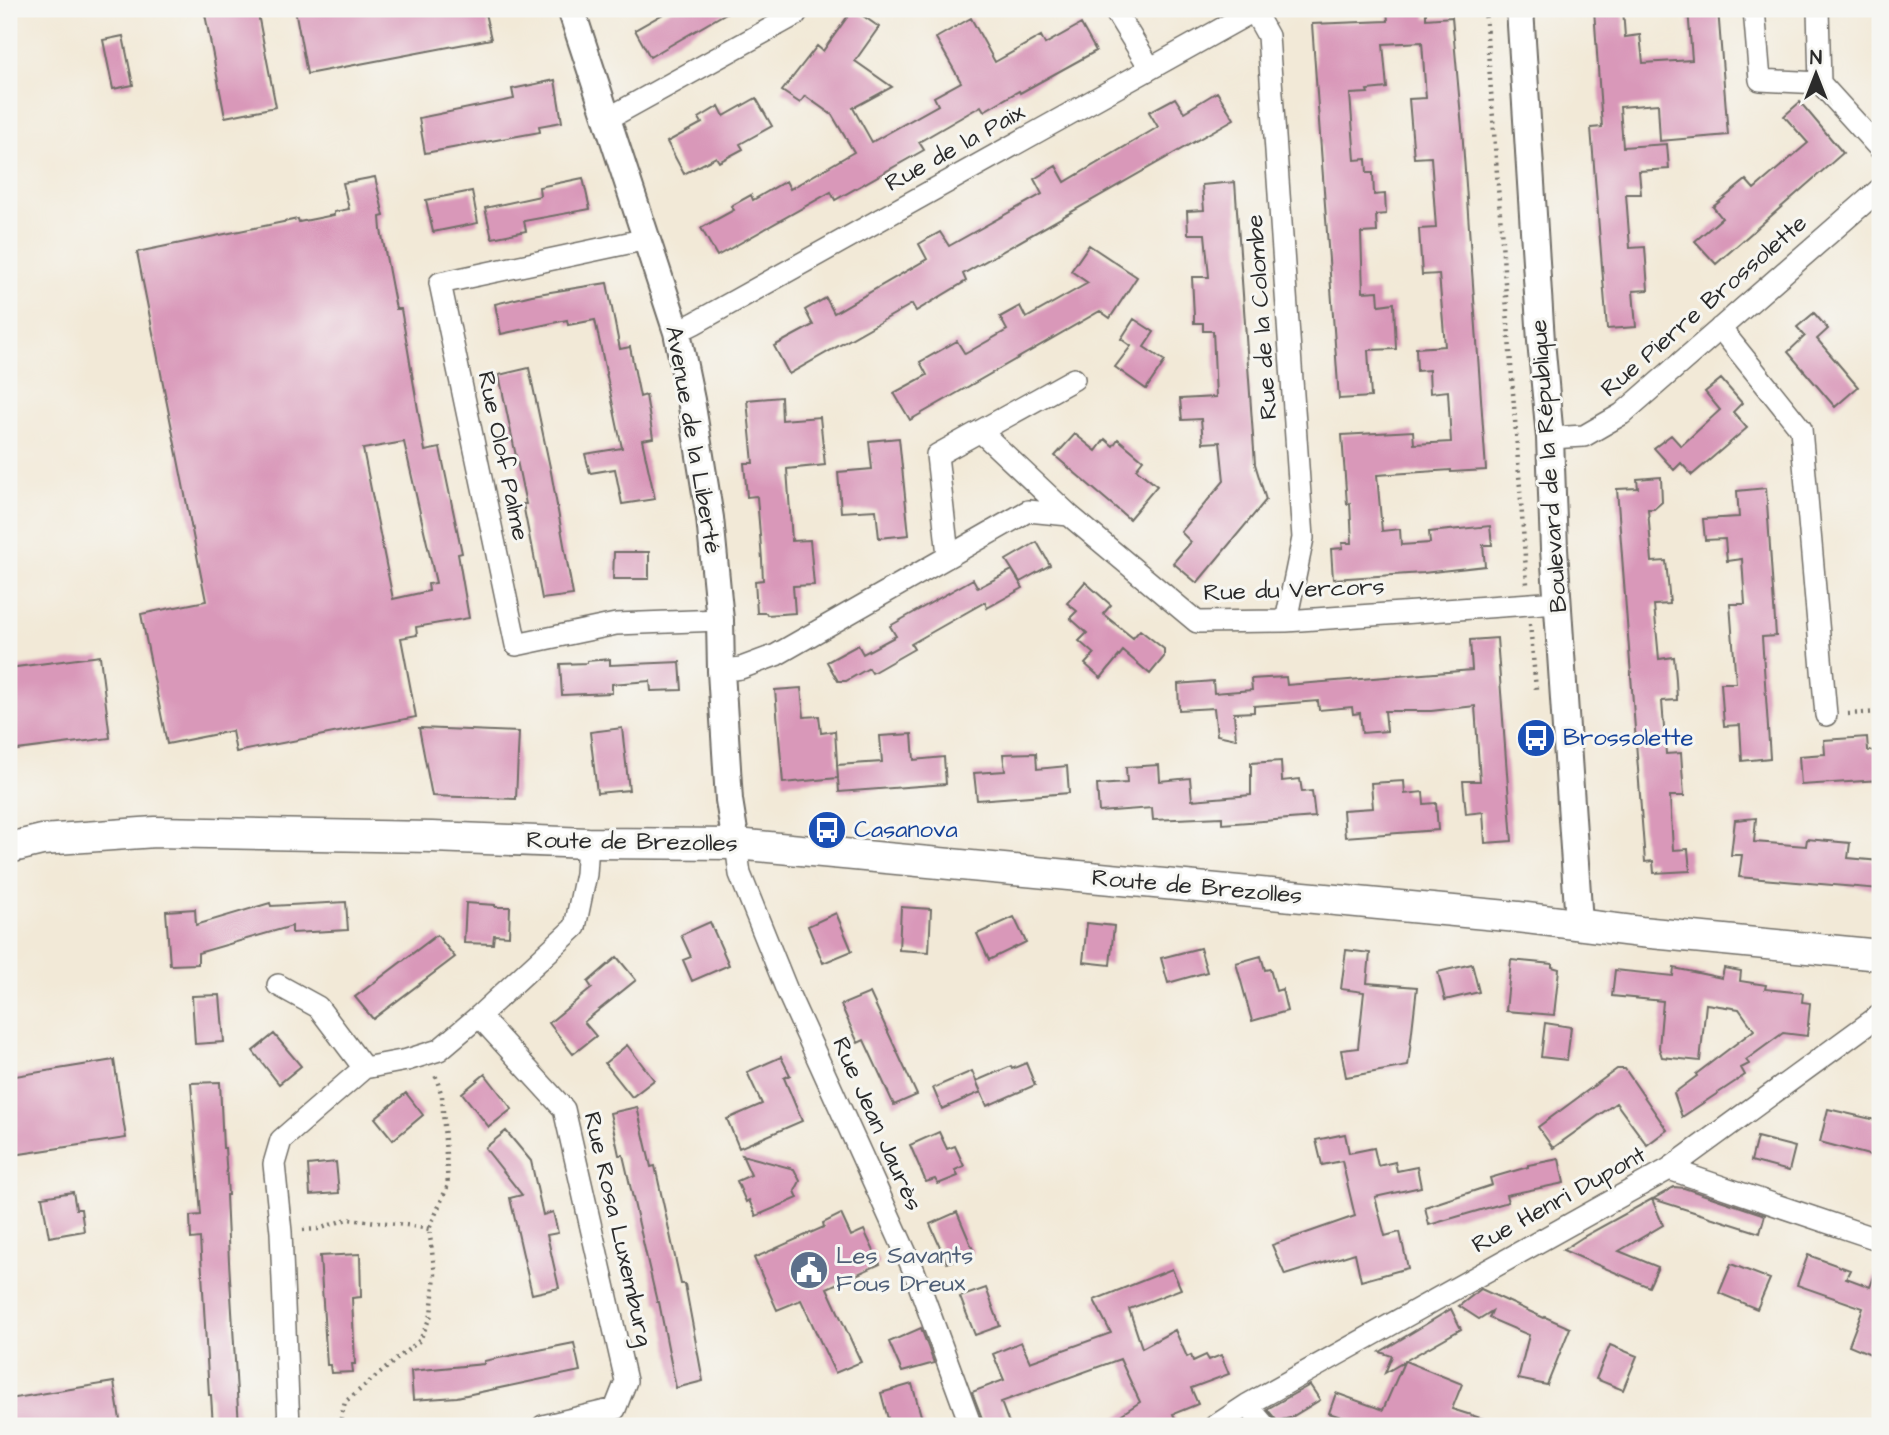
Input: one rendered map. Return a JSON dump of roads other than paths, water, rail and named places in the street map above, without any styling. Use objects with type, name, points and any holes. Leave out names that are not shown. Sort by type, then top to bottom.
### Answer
[{"type":"main road","name":"Route de Brezolles","points":[[9,848],[41,840],[155,832],[736,844],[1579,923],[1641,933],[1880,955]]},
{"type":"street","name":"Avenue de la Liberté","points":[[570,9],[677,332],[691,400],[710,518],[720,620],[729,800],[736,844]]},
{"type":"street","points":[[607,119],[795,15],[799,9]]},
{"type":"street","points":[[1114,9],[1150,68]]},
{"type":"street","name":"Boulevard de la République","points":[[1520,9],[1541,341],[1550,439],[1579,923]]},
{"type":"street","points":[[1754,9],[1760,80],[1820,83]]},
{"type":"street","points":[[1818,9],[1820,83],[1880,149]]},
{"type":"street","name":"Rue de la Paix","points":[[677,332],[1256,10]]},
{"type":"street","name":"Rue de la Colombe","points":[[1256,10],[1268,36],[1303,538],[1286,621]]},
{"type":"street","name":"Rue Pierre Brossolette","points":[[1550,439],[1584,436],[1622,414],[1880,188]]},
{"type":"street","name":"Rue Olof Palme","points":[[647,239],[440,283],[516,645],[616,624],[720,620]]},
{"type":"street","points":[[1720,328],[1801,429],[1826,715]]},
{"type":"street","points":[[948,555],[937,455],[1074,379]]},
{"type":"street","name":"Rue du Vercors","points":[[980,431],[1069,515],[1197,622],[1286,621],[1558,601]]},
{"type":"street","points":[[721,671],[741,668],[776,655],[1028,511],[1069,515]]},
{"type":"street","points":[[289,1426],[281,1231],[274,1164],[281,1140],[364,1068],[407,1060],[439,1050],[575,927],[586,873],[588,843]]},
{"type":"street","name":"Rue Jean Jaurès","points":[[736,844],[740,874],[788,993],[914,1271],[971,1426]]},
{"type":"street","points":[[278,985],[318,1007],[364,1068]]},
{"type":"street","name":"Rue Henri Dupont","points":[[1215,1426],[1247,1405],[1669,1169],[1880,1015]]},
{"type":"street","name":"Rue Rosa Luxemburg","points":[[479,1016],[564,1109],[626,1381],[615,1409],[543,1426]]},
{"type":"street","points":[[1669,1169],[1880,1240]]},
{"type":"street","points":[[1247,1405],[1265,1426]]},
{"type":"place","name":"Brossolette","points":[[1536,738]]},
{"type":"place","name":"Casanova","points":[[827,830]]},
{"type":"place","name":"Les Savants Fous Dreux","points":[[809,1270]]}]
